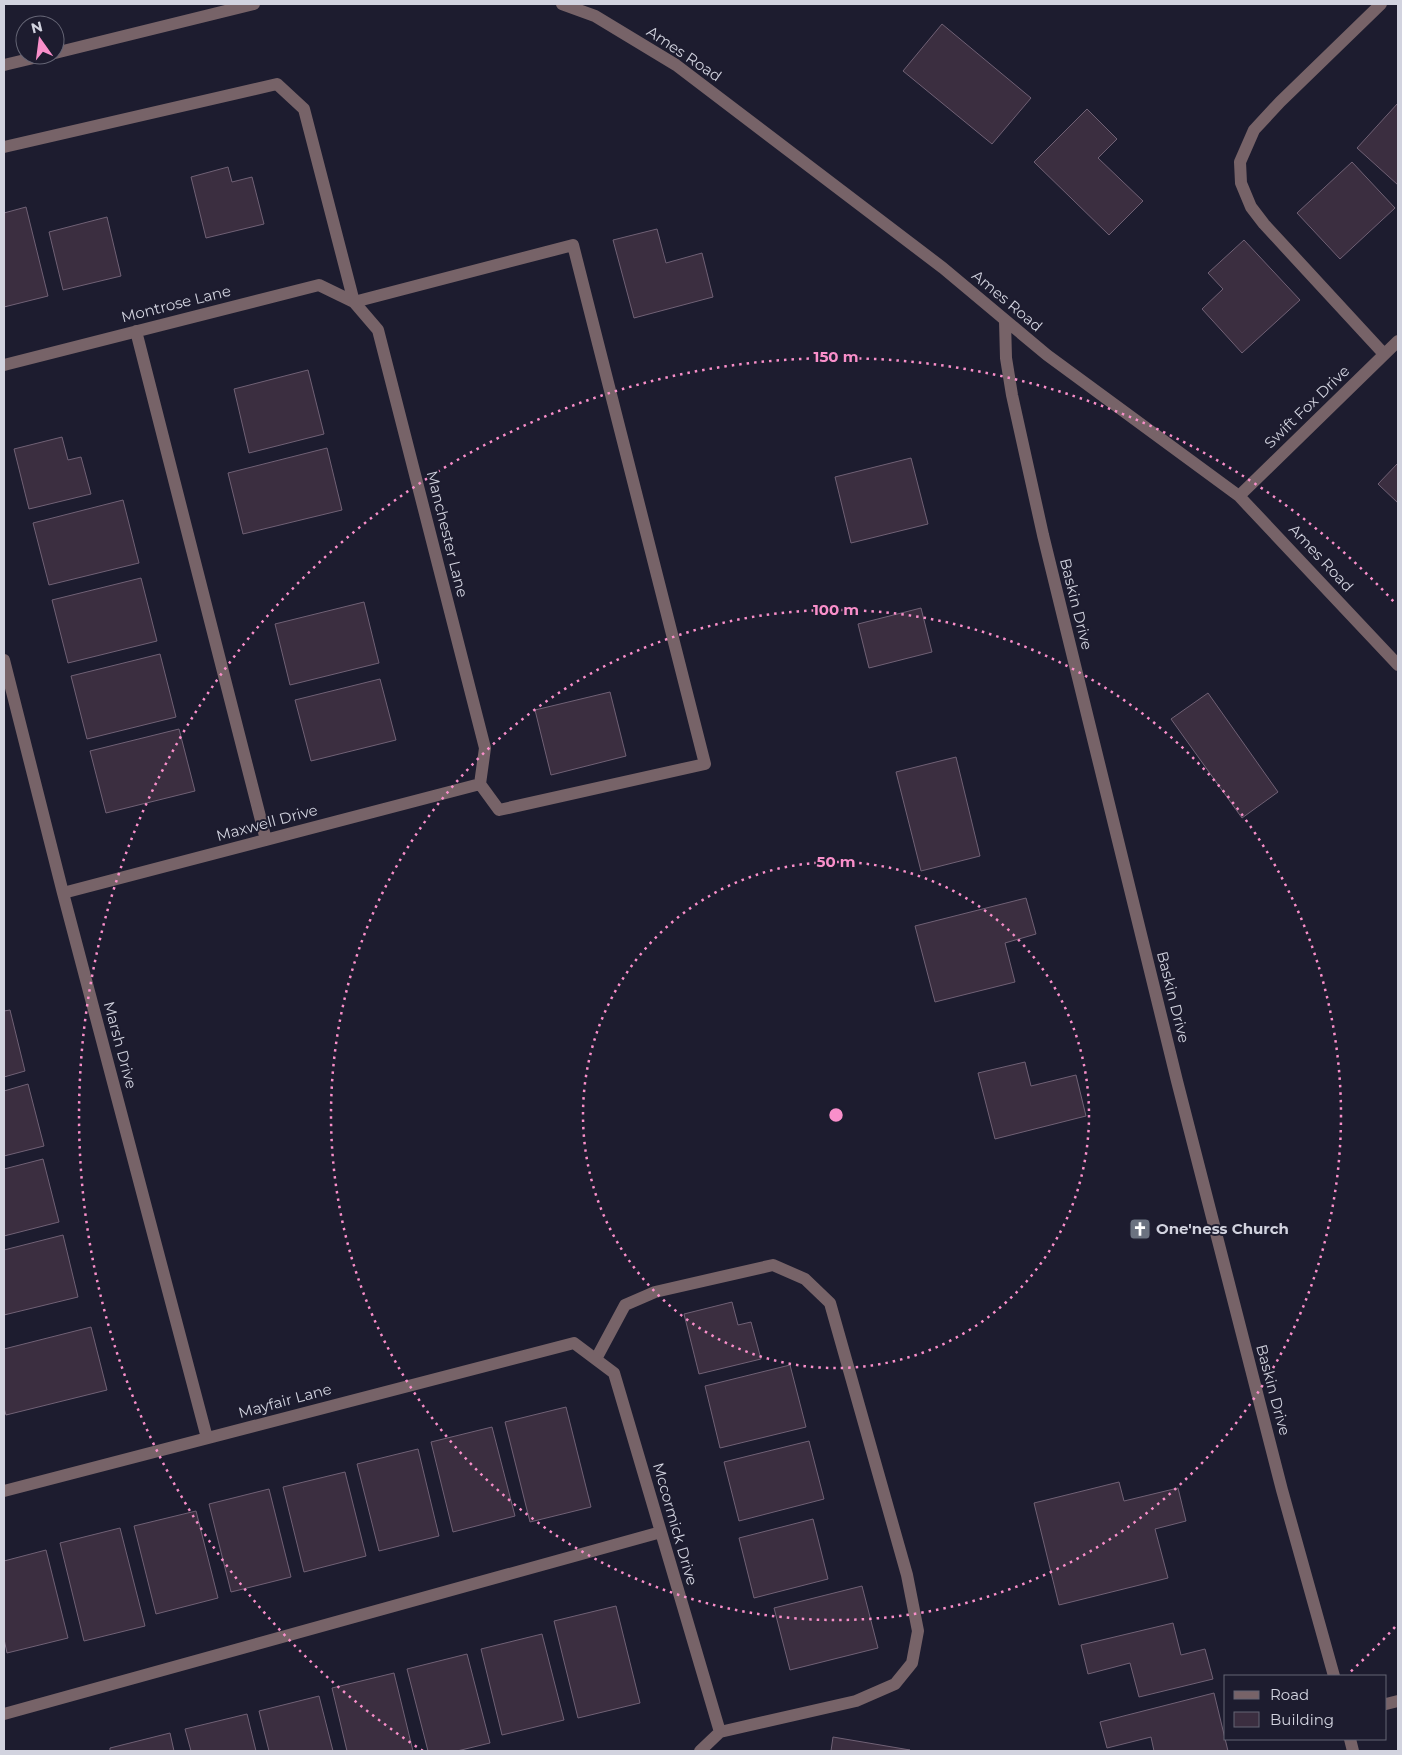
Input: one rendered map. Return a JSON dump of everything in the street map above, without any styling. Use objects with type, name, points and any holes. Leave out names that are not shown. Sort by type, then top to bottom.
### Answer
[{"type":"street","points":[[65,51],[254,4]]},
{"type":"street","name":"Ames Road","points":[[562,4],[595,16],[676,65],[943,268],[1047,355],[1239,496],[1398,665]]},
{"type":"street","points":[[1381,4],[1280,102],[1254,130],[1240,162],[1241,183],[1251,207],[1264,224],[1384,354]]},
{"type":"street","points":[[4,147],[277,84],[304,109],[354,302],[573,245],[705,764],[499,810],[480,784]]},
{"type":"street","name":"Montrose Lane","points":[[4,365],[318,285],[354,302]]},
{"type":"street","name":"Manchester Lane","points":[[354,302],[378,330],[485,748],[480,784]]},
{"type":"street","name":"Baskin Drive","points":[[1005,321],[1006,358],[1012,395],[1047,554],[1179,1090],[1282,1490],[1334,1675]]},
{"type":"street","points":[[136,331],[266,840]]},
{"type":"street","name":"Swift Fox Drive","points":[[1239,496],[1398,341]]},
{"type":"street","name":"Marsh Drive","points":[[4,660],[63,893],[207,1438]]},
{"type":"street","name":"Maxwell Drive","points":[[63,893],[480,784]]},
{"type":"street","points":[[596,1359],[625,1305],[654,1292],[772,1265],[805,1279],[830,1303],[907,1574],[918,1631],[912,1663],[894,1684],[856,1701],[720,1732],[705,1749]]},
{"type":"street","name":"Mayfair Lane","points":[[4,1491],[574,1343]]},
{"type":"street","name":"Mccormick Drive","points":[[574,1343],[614,1373],[720,1732]]},
{"type":"street","points":[[4,1714],[661,1532]]},
{"type":"building","points":[[942,24],[1031,98],[992,144],[903,71]]},
{"type":"building","points":[[1398,103],[1398,185],[1357,148]]},
{"type":"building","points":[[1087,109],[1117,139],[1098,158],[1143,201],[1109,235],[1034,162]]},
{"type":"building","points":[[1352,162],[1395,208],[1340,259],[1297,213]]},
{"type":"building","points":[[228,167],[232,182],[252,177],[264,224],[206,238],[191,177]]},
{"type":"building","points":[[26,207],[48,296],[4,307],[4,213]]},
{"type":"building","points":[[107,217],[121,276],[63,290],[49,232]]},
{"type":"building","points":[[657,229],[666,263],[702,253],[713,297],[634,318],[613,240]]},
{"type":"building","points":[[1244,240],[1300,300],[1242,353],[1202,309],[1223,289],[1208,273]]},
{"type":"building","points":[[308,370],[324,434],[249,453],[234,389]]},
{"type":"building","points":[[62,437],[68,460],[81,457],[91,494],[29,509],[14,449]]},
{"type":"building","points":[[327,448],[342,510],[243,534],[228,473]]},
{"type":"building","points":[[911,458],[928,524],[851,543],[835,477]]},
{"type":"building","points":[[1398,463],[1398,503],[1378,484]]},
{"type":"building","points":[[123,500],[139,563],[49,585],[33,523]]},
{"type":"building","points":[[141,578],[157,641],[68,663],[52,600]]},
{"type":"building","points":[[364,602],[379,663],[290,685],[275,624]]},
{"type":"building","points":[[921,608],[932,652],[869,668],[858,624]]},
{"type":"building","points":[[160,654],[176,717],[87,739],[71,676]]},
{"type":"building","points":[[380,679],[396,740],[311,761],[295,700]]},
{"type":"building","points":[[610,692],[626,756],[551,775],[535,710]]},
{"type":"building","points":[[1208,693],[1278,792],[1242,818],[1171,719]]},
{"type":"building","points":[[179,729],[195,791],[106,813],[90,751]]},
{"type":"building","points":[[956,757],[980,856],[921,871],[896,772]]},
{"type":"building","points":[[1026,898],[1036,934],[1005,943],[1015,982],[935,1002],[915,926]]},
{"type":"building","points":[[10,1010],[25,1071],[4,1077],[4,1011]]},
{"type":"building","points":[[1025,1062],[1031,1086],[1076,1075],[1086,1116],[995,1139],[978,1073]]},
{"type":"building","points":[[28,1084],[44,1146],[4,1156],[4,1091]]},
{"type":"building","points":[[43,1159],[59,1222],[4,1236],[4,1169]]},
{"type":"building","points":[[63,1235],[78,1297],[4,1315],[4,1250]]},
{"type":"building","points":[[732,1302],[738,1325],[751,1322],[761,1359],[699,1374],[684,1314]]},
{"type":"building","points":[[91,1327],[107,1390],[6,1415],[4,1408],[4,1349]]},
{"type":"building","points":[[790,1365],[806,1427],[720,1448],[705,1386]]},
{"type":"building","points":[[566,1407],[591,1507],[530,1522],[505,1422]]},
{"type":"building","points":[[492,1427],[515,1516],[453,1532],[431,1442]]},
{"type":"building","points":[[809,1441],[824,1499],[739,1521],[724,1462]]},
{"type":"building","points":[[418,1449],[439,1536],[379,1551],[357,1464]]},
{"type":"building","points":[[345,1472],[366,1556],[304,1572],[283,1487]]},
{"type":"building","points":[[1119,1482],[1124,1501],[1178,1488],[1186,1521],[1155,1529],[1168,1578],[1059,1605],[1034,1503]]},
{"type":"building","points":[[269,1489],[291,1577],[231,1592],[209,1504]]},
{"type":"building","points":[[196,1511],[218,1598],[156,1614],[134,1526]]},
{"type":"building","points":[[813,1519],[828,1579],[754,1598],[739,1538]]},
{"type":"building","points":[[120,1528],[145,1626],[84,1641],[60,1543]]},
{"type":"building","points":[[46,1550],[68,1638],[7,1653],[4,1639],[4,1561]]},
{"type":"building","points":[[862,1586],[878,1648],[790,1670],[774,1608]]},
{"type":"building","points":[[616,1606],[640,1703],[578,1718],[554,1621]]},
{"type":"building","points":[[1173,1623],[1181,1655],[1205,1649],[1213,1679],[1139,1697],[1130,1663],[1088,1674],[1081,1645]]},
{"type":"building","points":[[542,1634],[564,1720],[502,1735],[481,1649]]},
{"type":"building","points":[[467,1654],[490,1743],[457,1751],[428,1751],[407,1669]]},
{"type":"building","points":[[394,1673],[413,1751],[347,1751],[332,1688]]},
{"type":"building","points":[[1214,1693],[1228,1751],[1154,1751],[1151,1737],[1107,1748],[1100,1722]]},
{"type":"building","points":[[319,1696],[333,1751],[269,1751],[259,1711]]},
{"type":"building","points":[[247,1714],[256,1751],[191,1751],[185,1729]]},
{"type":"building","points":[[170,1733],[174,1751],[110,1751],[110,1748]]},
{"type":"building","points":[[833,1737],[910,1750],[831,1751]]},
{"type":"place","name":"One'ness Church","points":[[1140,1229]]}]
